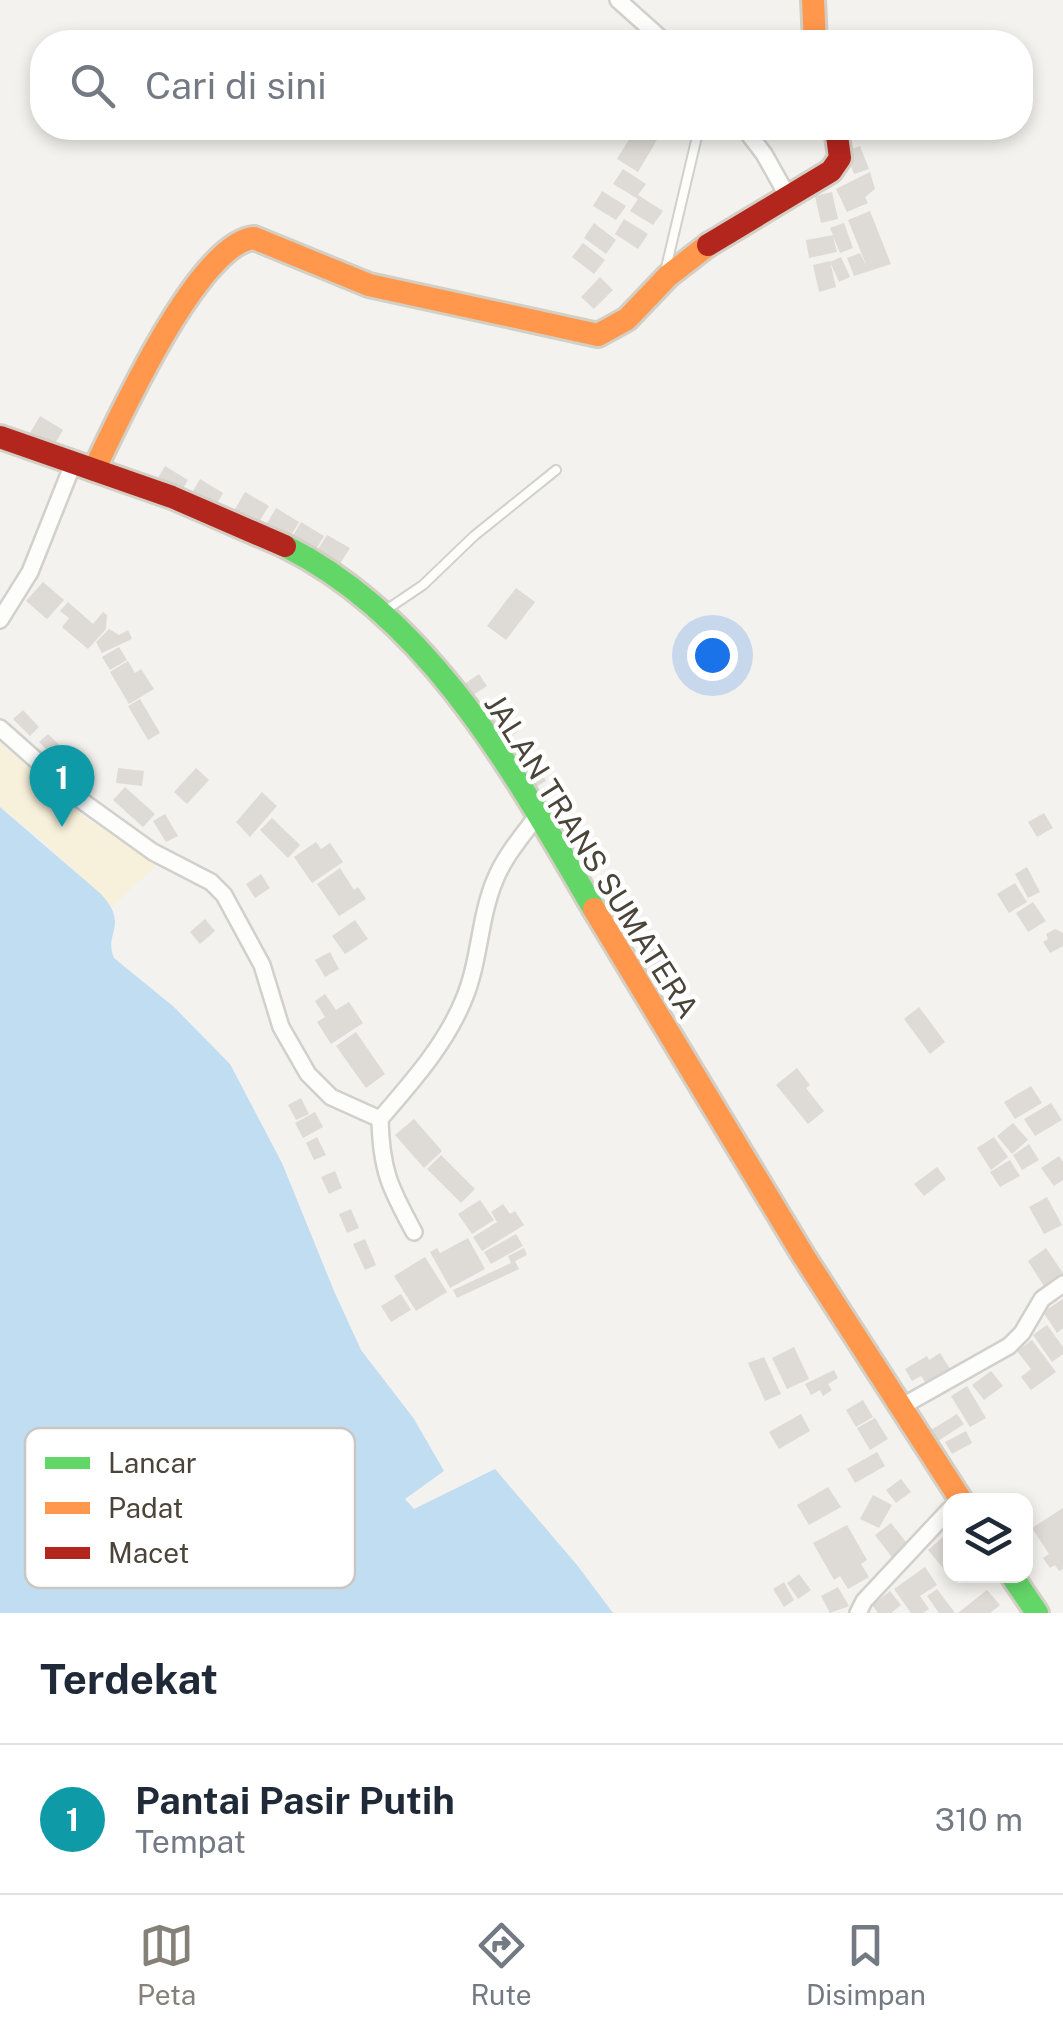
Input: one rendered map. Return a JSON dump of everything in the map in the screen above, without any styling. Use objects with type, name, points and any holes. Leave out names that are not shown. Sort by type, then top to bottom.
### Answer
[{"type":"main road","points":[[813,0],[814,30]]},
{"type":"main road","points":[[83,467],[158,339],[225,251],[243,239],[254,238],[369,285],[584,334],[612,332],[663,281],[710,242],[837,164],[841,151],[839,140]]},
{"type":"main road","name":"JALAN TRANS SUMATERA","points":[[0,437],[268,539],[337,576],[382,613],[462,704],[537,816],[740,1154],[952,1493]]},
{"type":"main road","points":[[1017,1583],[1037,1613]]},
{"type":"street","points":[[618,0],[652,30]]},
{"type":"street","points":[[753,140],[787,196]]},
{"type":"street","points":[[0,620],[30,572],[83,467]]},
{"type":"street","points":[[0,728],[82,801],[153,852],[211,882],[233,909],[262,965],[281,1027],[308,1074],[332,1097],[380,1119]]},
{"type":"street","points":[[414,1232],[388,1185],[381,1153],[380,1119],[452,1025],[474,970],[493,883],[537,816]]},
{"type":"street","points":[[899,1408],[1010,1346],[1038,1303],[1063,1284]]},
{"type":"street","points":[[858,1613],[943,1518]]},
{"type":"lane","points":[[663,281],[696,140]]},
{"type":"lane","points":[[382,613],[422,585],[474,536],[556,470]]},
{"type":"sand","points":[[0,743],[81,815],[157,864],[112,907],[40,838],[0,807]]},
{"type":"water","points":[[0,807],[101,894],[114,914],[114,958],[174,1007],[230,1064],[282,1163],[361,1350],[414,1419],[444,1471],[405,1499],[414,1509],[495,1469],[613,1613],[0,1613]]},
{"type":"building","points":[[629,140],[657,140],[638,172],[617,159]]},
{"type":"building","points":[[860,146],[869,169],[854,174],[846,151]]},
{"type":"building","points":[[623,169],[646,184],[638,195],[663,211],[653,225],[630,211],[638,199],[613,184]]},
{"type":"building","points":[[870,172],[875,189],[865,197],[868,203],[847,212],[836,189]]},
{"type":"building","points":[[602,191],[626,206],[616,220],[593,206]]},
{"type":"building","points":[[832,192],[838,219],[821,223],[815,196]]},
{"type":"building","points":[[870,211],[891,264],[854,276],[847,258],[860,253],[867,267],[848,220]]},
{"type":"building","points":[[624,219],[648,234],[638,249],[615,234]]},
{"type":"building","points":[[594,223],[616,240],[606,254],[584,238]]},
{"type":"building","points":[[844,223],[853,248],[840,253],[833,236],[837,252],[809,258],[806,240],[833,235],[830,228]]},
{"type":"building","points":[[583,243],[605,260],[594,274],[572,257]]},
{"type":"building","points":[[841,257],[850,277],[839,282],[830,262]]},
{"type":"building","points":[[830,261],[836,287],[819,292],[813,265]]},
{"type":"building","points":[[600,277],[613,290],[594,309],[581,297]]},
{"type":"building","points":[[40,416],[63,430],[50,452],[27,438]]},
{"type":"building","points":[[165,466],[188,480],[175,502],[152,488]]},
{"type":"building","points":[[200,479],[223,493],[210,515],[187,501]]},
{"type":"building","points":[[245,492],[269,506],[255,528],[232,514]]},
{"type":"building","points":[[276,508],[299,522],[286,544],[263,530]]},
{"type":"building","points":[[301,522],[324,536],[311,558],[288,544]]},
{"type":"building","points":[[327,535],[350,548],[336,570],[313,557]]},
{"type":"building","points":[[43,582],[64,600],[47,619],[26,601]]},
{"type":"building","points":[[516,588],[535,602],[506,640],[487,626]]},
{"type":"building","points":[[68,602],[93,624],[103,612],[107,615],[106,629],[88,649],[62,627],[69,618],[60,611]]},
{"type":"building","points":[[109,629],[119,635],[128,630],[132,639],[102,653],[96,642]]},
{"type":"building","points":[[119,647],[127,660],[110,670],[102,657]]},
{"type":"building","points":[[128,661],[135,673],[141,669],[154,689],[129,704],[110,672]]},
{"type":"building","points":[[479,674],[487,686],[470,697],[463,685]]},
{"type":"building","points":[[140,699],[160,733],[148,740],[128,706]]},
{"type":"building","points":[[505,709],[519,731],[504,741],[490,718]]},
{"type":"building","points":[[23,710],[39,727],[30,736],[13,719]]},
{"type":"building","points":[[48,734],[65,750],[56,759],[39,742]]},
{"type":"building","points":[[531,756],[546,781],[536,787],[521,761]]},
{"type":"building","points":[[73,760],[94,783],[86,791],[65,768]]},
{"type":"building","points":[[118,768],[144,771],[142,786],[116,783]]},
{"type":"building","points":[[196,768],[209,780],[187,804],[174,792]]},
{"type":"building","points":[[125,787],[155,814],[143,827],[113,800]]},
{"type":"building","points":[[262,792],[277,806],[250,837],[236,822]]},
{"type":"building","points":[[1044,813],[1053,828],[1037,837],[1028,822]]},
{"type":"building","points":[[165,814],[178,836],[166,842],[153,821]]},
{"type":"building","points":[[272,818],[300,845],[288,858],[260,830]]},
{"type":"building","points":[[316,842],[321,849],[330,843],[343,862],[312,883],[294,857]]},
{"type":"building","points":[[1027,867],[1040,892],[1028,898],[1015,874]]},
{"type":"building","points":[[340,868],[354,890],[358,887],[366,899],[339,916],[317,884]]},
{"type":"building","points":[[261,874],[270,888],[255,898],[246,884]]},
{"type":"building","points":[[1015,883],[1027,902],[1009,913],[997,894]]},
{"type":"building","points":[[1033,902],[1046,921],[1028,932],[1016,913]]},
{"type":"building","points":[[205,919],[215,931],[200,944],[190,932]]},
{"type":"building","points":[[355,920],[368,939],[345,954],[332,936]]},
{"type":"building","points":[[1055,929],[1063,933],[1063,946],[1050,953],[1043,942],[1048,939],[1046,934]]},
{"type":"building","points":[[654,946],[662,961],[646,969],[639,954]]},
{"type":"building","points":[[330,952],[339,969],[325,977],[315,960]]},
{"type":"building","points":[[325,994],[336,1010],[349,1002],[363,1023],[331,1044],[317,1022],[325,1017],[315,1001]]},
{"type":"building","points":[[919,1007],[945,1042],[930,1054],[904,1019]]},
{"type":"building","points":[[356,1032],[385,1074],[366,1088],[336,1046]]},
{"type":"building","points":[[797,1068],[810,1085],[806,1088],[824,1111],[808,1124],[776,1085]]},
{"type":"building","points":[[1031,1086],[1042,1103],[1015,1119],[1004,1102]]},
{"type":"building","points":[[301,1098],[309,1114],[296,1120],[288,1105]]},
{"type":"building","points":[[1051,1103],[1062,1120],[1035,1136],[1024,1119]]},
{"type":"building","points":[[315,1112],[323,1127],[303,1138],[295,1123]]},
{"type":"building","points":[[414,1119],[442,1151],[424,1168],[395,1135]]},
{"type":"building","points":[[1013,1123],[1028,1140],[1012,1154],[997,1136]]},
{"type":"building","points":[[317,1137],[326,1155],[314,1160],[306,1143]]},
{"type":"building","points":[[994,1137],[1008,1157],[991,1170],[977,1148]]},
{"type":"building","points":[[1029,1144],[1039,1160],[1022,1170],[1013,1155]]},
{"type":"building","points":[[441,1155],[475,1189],[461,1203],[427,1169]]},
{"type":"building","points":[[1059,1156],[1063,1180],[1054,1186],[1041,1168]]},
{"type":"building","points":[[1010,1160],[1020,1176],[1000,1187],[990,1172]]},
{"type":"building","points":[[937,1167],[946,1179],[924,1196],[914,1184]]},
{"type":"building","points":[[335,1171],[342,1188],[329,1194],[321,1177]]},
{"type":"building","points":[[1047,1197],[1062,1225],[1044,1234],[1029,1207]]},
{"type":"building","points":[[480,1200],[494,1220],[472,1234],[458,1214]]},
{"type":"building","points":[[503,1204],[510,1214],[515,1211],[524,1225],[482,1251],[473,1237],[497,1222],[491,1212]]},
{"type":"building","points":[[351,1209],[359,1228],[347,1233],[339,1214]]},
{"type":"building","points":[[516,1234],[523,1246],[491,1264],[484,1252]]},
{"type":"building","points":[[468,1238],[485,1269],[450,1288],[430,1252],[437,1248],[440,1253]]},
{"type":"building","points":[[365,1239],[376,1265],[365,1270],[353,1244]]},
{"type":"building","points":[[524,1248],[527,1255],[515,1261],[519,1269],[457,1298],[453,1290],[511,1263],[508,1256]]},
{"type":"building","points":[[1046,1248],[1063,1273],[1063,1280],[1047,1291],[1028,1261]]},
{"type":"building","points":[[425,1257],[447,1292],[416,1311],[394,1276]]},
{"type":"building","points":[[401,1294],[411,1310],[391,1322],[381,1306]]},
{"type":"building","points":[[1063,1299],[1063,1328],[1057,1333],[1043,1312]]},
{"type":"building","points":[[1047,1325],[1063,1347],[1063,1354],[1052,1362],[1033,1335]]},
{"type":"building","points":[[1032,1340],[1056,1372],[1031,1390],[1021,1377],[1031,1369],[1017,1351]]},
{"type":"building","points":[[794,1347],[809,1379],[787,1389],[772,1358]]},
{"type":"building","points":[[940,1353],[952,1372],[928,1386],[921,1376],[912,1381],[905,1369]]},
{"type":"building","points":[[764,1357],[781,1394],[765,1401],[748,1363]]},
{"type":"building","points":[[834,1370],[838,1378],[828,1384],[832,1390],[823,1396],[820,1390],[811,1395],[805,1384]]},
{"type":"building","points":[[991,1371],[1003,1386],[984,1400],[972,1385]]},
{"type":"building","points":[[967,1386],[986,1418],[970,1427],[951,1396]]},
{"type":"building","points":[[863,1400],[873,1417],[856,1427],[846,1410]]},
{"type":"building","points":[[801,1414],[810,1431],[779,1449],[769,1432]]},
{"type":"building","points":[[957,1414],[964,1424],[938,1441],[931,1430]]},
{"type":"building","points":[[875,1418],[888,1439],[870,1450],[857,1428]]},
{"type":"building","points":[[966,1431],[972,1443],[952,1454],[945,1442]]},
{"type":"building","points":[[877,1452],[885,1466],[855,1483],[847,1469]]},
{"type":"building","points":[[901,1479],[911,1492],[896,1503],[886,1490]]},
{"type":"building","points":[[828,1487],[841,1507],[809,1525],[797,1505]]},
{"type":"building","points":[[873,1495],[892,1505],[879,1528],[860,1519]]},
{"type":"building","points":[[1063,1508],[1063,1569],[1059,1571],[1055,1565],[1050,1568],[1043,1558],[1049,1554],[1033,1527]]},
{"type":"building","points":[[891,1523],[910,1547],[894,1560],[875,1535]]},
{"type":"building","points":[[847,1525],[867,1560],[861,1564],[869,1577],[848,1589],[840,1576],[834,1580],[813,1543]]},
{"type":"building","points":[[943,1537],[943,1568],[928,1550]]},
{"type":"building","points":[[925,1567],[937,1585],[920,1596],[929,1609],[911,1613],[894,1589]]},
{"type":"building","points":[[799,1574],[811,1590],[798,1599],[787,1583]]},
{"type":"building","points":[[784,1582],[794,1600],[784,1607],[773,1589]]},
{"type":"building","points":[[838,1587],[849,1606],[830,1613],[821,1596]]},
{"type":"building","points":[[937,1589],[955,1613],[939,1613],[927,1596]]},
{"type":"building","points":[[987,1590],[1000,1605],[990,1613],[958,1613]]},
{"type":"building","points":[[890,1591],[901,1605],[891,1613],[878,1613],[872,1605]]},
{"type":"traffic: fast","points":[[285,546],[337,577],[383,614],[426,657],[500,754],[594,909]]},
{"type":"traffic: fast","points":[[1017,1583],[1037,1613]]},
{"type":"traffic: slow","points":[[813,0],[814,30]]},
{"type":"traffic: slow","points":[[94,470],[140,376],[185,301],[232,247],[254,238],[369,285],[598,335],[627,319],[668,276],[708,245]]},
{"type":"traffic: slow","points":[[594,909],[803,1255],[956,1493]]},
{"type":"traffic: jam","points":[[708,245],[831,171],[840,158],[838,140]]},
{"type":"traffic: jam","points":[[0,437],[172,497],[285,546]]},
{"type":"place","name":"Pantai Pasir Putih","points":[[62,827]]}]
